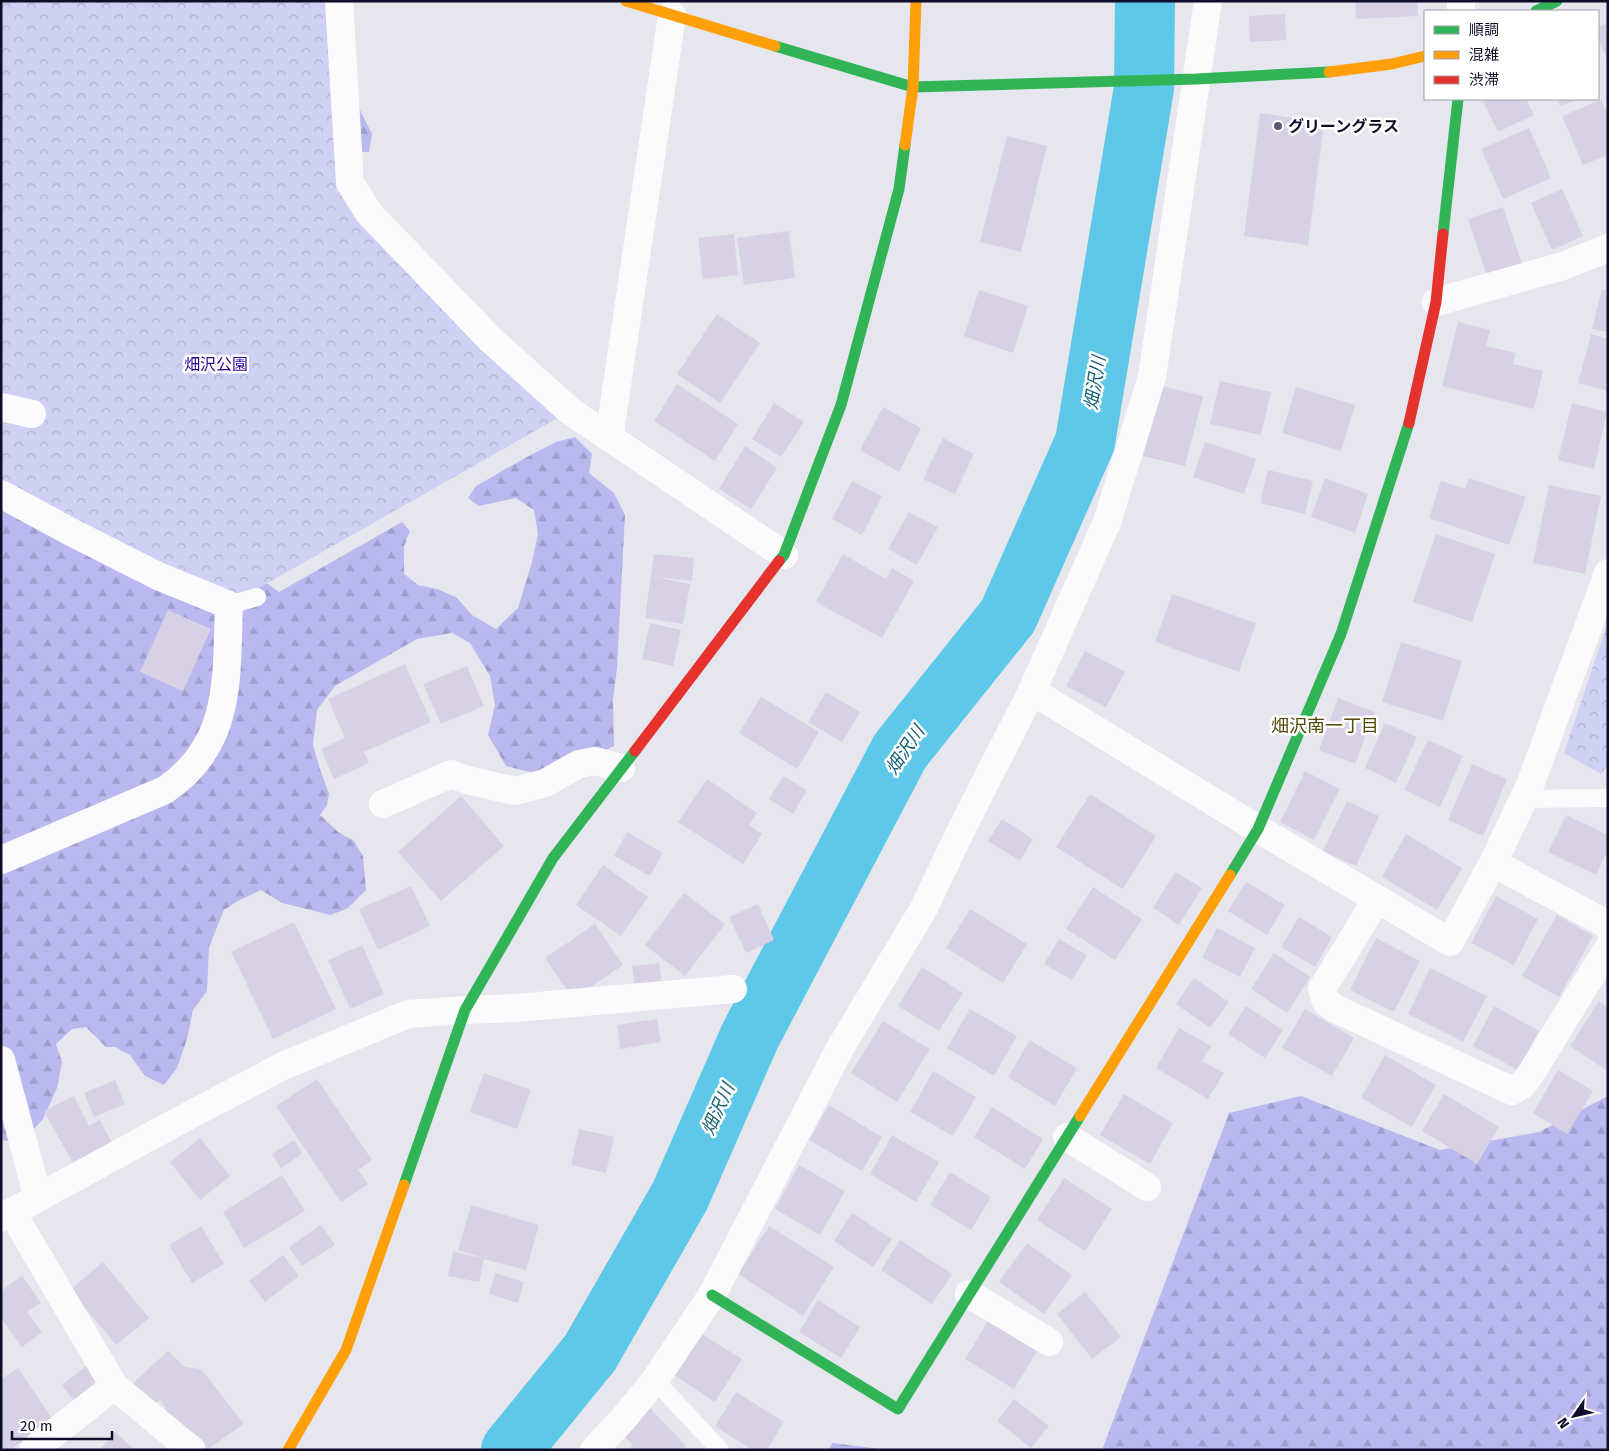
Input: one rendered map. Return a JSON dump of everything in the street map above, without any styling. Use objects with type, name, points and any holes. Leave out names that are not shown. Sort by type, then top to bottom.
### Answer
[{"type":"street","points":[[339,1],[350,183],[368,212],[490,339],[570,411],[784,554]]},
{"type":"street","points":[[626,1],[913,87],[1316,74],[1392,64],[1424,56]]},
{"type":"street","points":[[288,1450],[346,1350],[465,1010],[553,858],[784,554],[841,405],[899,189],[913,87],[916,1]]},
{"type":"street","points":[[594,1450],[624,1418],[655,1380],[712,1295],[839,1050],[924,908],[961,830],[1032,691],[1107,522],[1152,378],[1208,1]]},
{"type":"street","points":[[1538,10],[1557,1]]},
{"type":"street","points":[[609,438],[672,15]]},
{"type":"street","points":[[712,1295],[898,1409],[1258,829],[1340,634],[1407,431],[1436,302],[1458,100]]},
{"type":"street","points":[[1436,302],[1563,266],[1608,248]]},
{"type":"street","points":[[1,407],[32,414]]},
{"type":"street","points":[[1,494],[158,576],[229,605],[225,693],[216,728],[201,758],[181,779],[165,790],[1,860]]},
{"type":"street","points":[[1032,691],[1258,829],[1450,942],[1493,862],[1523,799],[1608,572]]},
{"type":"street","points":[[384,804],[451,774],[515,791],[545,783],[579,764],[587,762],[595,761],[621,768]]},
{"type":"street","points":[[1493,862],[1605,923],[1608,928]]},
{"type":"street","points":[[1377,899],[1322,989],[1326,1002],[1343,1012],[1512,1091],[1521,1086],[1530,1075],[1608,948]]},
{"type":"street","points":[[192,1450],[114,1386],[6,1215],[283,1066],[408,1014],[516,1008],[734,989]]},
{"type":"street","points":[[1,1060],[38,1198]]},
{"type":"street","points":[[1067,1137],[1146,1187]]},
{"type":"street","points":[[969,1294],[1049,1342]]},
{"type":"street","points":[[34,1450],[114,1386]]},
{"type":"lane","points":[[229,605],[257,597]]},
{"type":"lane","points":[[1523,799],[1608,798]]},
{"type":"lane","points":[[655,1380],[720,1450]]},
{"type":"green space","name":"畑沢公園","points":[[1,1],[344,1],[368,212],[570,411],[229,605],[1,506]]},
{"type":"green space","points":[[359,108],[372,134],[369,152],[353,152],[264,581],[279,592],[402,522],[410,531],[404,546],[404,574],[418,585],[437,589],[456,597],[472,615],[496,629],[518,608],[532,562],[538,534],[534,510],[516,498],[479,506],[468,498],[476,486],[525,458],[556,442],[575,437],[592,454],[589,473],[614,493],[625,515],[617,668],[613,699],[614,746],[594,756],[568,759],[533,773],[506,766],[488,735],[495,705],[490,676],[470,643],[452,633],[417,639],[335,686],[317,710],[313,745],[329,794],[327,805],[320,815],[338,832],[354,841],[363,856],[366,890],[348,908],[331,915],[282,903],[261,890],[224,910],[209,947],[207,991],[193,1010],[187,1039],[177,1068],[164,1085],[145,1076],[130,1055],[115,1047],[106,1047],[86,1027],[72,1029],[56,1044],[62,1062],[57,1088],[43,1119],[30,1133],[6,1141],[1,1139],[1,402]]},
{"type":"green space","points":[[1608,622],[1608,765],[1601,774],[1564,753]]},
{"type":"green space","points":[[1301,1096],[1440,1150],[1539,1132],[1608,1096],[1608,1450],[1102,1450],[1229,1113]]},
{"type":"green space","points":[[832,1443],[888,1450],[829,1450]]},
{"type":"building","points":[[1355,1],[1417,1],[1418,16],[1356,19]]},
{"type":"building","points":[[1285,14],[1286,40],[1250,42],[1249,16]]},
{"type":"building","points":[[1608,22],[1608,60],[1599,41],[1599,26]]},
{"type":"building","points":[[1482,100],[1526,100],[1534,115],[1498,132]]},
{"type":"building","points":[[1557,100],[1576,100],[1560,106]]},
{"type":"building","points":[[1601,100],[1608,115],[1608,155],[1583,165],[1562,116]]},
{"type":"building","points":[[1260,113],[1324,123],[1308,245],[1244,236]]},
{"type":"building","points":[[1529,128],[1551,178],[1503,199],[1481,149]]},
{"type":"building","points":[[1007,136],[1047,146],[1021,252],[980,242]]},
{"type":"building","points":[[1562,189],[1583,236],[1552,250],[1531,203]]},
{"type":"building","points":[[1503,207],[1522,264],[1487,276],[1468,219]]},
{"type":"building","points":[[789,231],[795,278],[744,285],[737,238]]},
{"type":"building","points":[[734,234],[738,275],[703,279],[698,238]]},
{"type":"building","points":[[1602,289],[1608,291],[1608,332],[1592,329]]},
{"type":"building","points":[[979,290],[1028,306],[1013,353],[964,336]]},
{"type":"building","points":[[717,314],[760,343],[720,403],[677,374]]},
{"type":"building","points":[[1458,322],[1490,330],[1486,346],[1516,353],[1513,364],[1543,371],[1534,409],[1442,386]]},
{"type":"building","points":[[1591,334],[1608,339],[1608,391],[1578,383]]},
{"type":"building","points":[[1220,381],[1271,392],[1261,435],[1210,424]]},
{"type":"building","points":[[677,384],[738,424],[715,461],[654,421]]},
{"type":"building","points":[[1161,386],[1203,396],[1185,466],[1143,456]]},
{"type":"building","points":[[1296,387],[1355,405],[1341,451],[1282,433]]},
{"type":"building","points":[[774,403],[804,422],[781,457],[752,439]]},
{"type":"building","points":[[1572,403],[1607,412],[1594,469],[1558,460]]},
{"type":"building","points":[[883,407],[921,428],[899,472],[860,450]]},
{"type":"building","points":[[943,438],[974,454],[955,494],[923,479]]},
{"type":"building","points":[[1205,442],[1256,459],[1244,494],[1193,477]]},
{"type":"building","points":[[745,446],[777,468],[751,509],[719,489]]},
{"type":"building","points":[[1268,470],[1313,481],[1305,514],[1260,503]]},
{"type":"building","points":[[1325,478],[1368,494],[1355,533],[1311,517]]},
{"type":"building","points":[[1469,478],[1526,497],[1509,545],[1429,518],[1441,481],[1465,489]]},
{"type":"building","points":[[852,481],[882,496],[862,535],[832,519]]},
{"type":"building","points":[[1549,485],[1601,496],[1585,574],[1533,563]]},
{"type":"building","points":[[909,512],[938,527],[917,565],[888,549]]},
{"type":"building","points":[[1436,534],[1495,554],[1472,622],[1413,602]]},
{"type":"building","points":[[654,554],[694,558],[692,581],[655,577],[690,584],[683,624],[645,618]]},
{"type":"building","points":[[843,554],[886,579],[892,568],[914,581],[882,638],[816,602]]},
{"type":"building","points":[[1172,594],[1256,623],[1239,672],[1155,642]]},
{"type":"building","points":[[168,610],[211,629],[183,691],[140,672]]},
{"type":"building","points":[[650,623],[681,630],[673,666],[642,659]]},
{"type":"building","points":[[1401,642],[1462,661],[1443,721],[1382,702]]},
{"type":"building","points":[[1085,651],[1125,672],[1106,707],[1066,686]]},
{"type":"building","points":[[405,664],[431,722],[364,752],[369,763],[334,779],[321,749],[345,738],[328,699]]},
{"type":"building","points":[[467,666],[484,706],[441,724],[423,684]]},
{"type":"building","points":[[826,692],[860,712],[842,742],[808,722]]},
{"type":"building","points":[[761,697],[819,732],[797,769],[739,733]]},
{"type":"building","points":[[1338,698],[1375,712],[1355,764],[1319,750]]},
{"type":"building","points":[[1385,723],[1417,737],[1396,783],[1365,768]]},
{"type":"building","points":[[1428,740],[1463,756],[1440,807],[1404,790]]},
{"type":"building","points":[[1472,764],[1507,779],[1483,836],[1448,820]]},
{"type":"building","points":[[1305,771],[1340,789],[1314,840],[1280,822]]},
{"type":"building","points":[[783,776],[807,790],[793,814],[769,799]]},
{"type":"building","points":[[707,779],[757,813],[749,825],[762,834],[743,864],[678,822]]},
{"type":"building","points":[[1090,794],[1156,836],[1123,889],[1056,847]]},
{"type":"building","points":[[461,796],[504,846],[441,901],[398,852]]},
{"type":"building","points":[[1347,801],[1379,816],[1356,866],[1323,851]]},
{"type":"building","points":[[1566,815],[1608,835],[1608,850],[1596,875],[1548,852]]},
{"type":"building","points":[[1002,819],[1033,839],[1020,861],[988,841]]},
{"type":"building","points":[[627,832],[663,853],[650,876],[614,856]]},
{"type":"building","points":[[1406,834],[1462,868],[1437,910],[1382,877]]},
{"type":"building","points":[[603,865],[648,897],[621,936],[576,905]]},
{"type":"building","points":[[1175,872],[1202,888],[1179,925],[1153,908]]},
{"type":"building","points":[[1246,882],[1285,905],[1267,935],[1228,911]]},
{"type":"building","points":[[411,886],[430,926],[378,950],[359,909]]},
{"type":"building","points":[[1093,887],[1142,919],[1115,960],[1066,929]]},
{"type":"building","points":[[684,893],[725,924],[685,976],[645,945]]},
{"type":"building","points":[[1496,896],[1538,919],[1514,965],[1471,943]]},
{"type":"building","points":[[758,904],[774,940],[746,953],[729,917]]},
{"type":"building","points":[[970,909],[1027,944],[1003,983],[946,948]]},
{"type":"building","points":[[1557,915],[1593,936],[1559,997],[1522,976]]},
{"type":"building","points":[[1299,917],[1332,937],[1315,967],[1281,947]]},
{"type":"building","points":[[294,922],[336,1009],[273,1039],[231,952]]},
{"type":"building","points":[[595,924],[623,965],[573,999],[545,958]]},
{"type":"building","points":[[1217,928],[1255,948],[1240,977],[1202,958]]},
{"type":"building","points":[[1376,938],[1420,961],[1394,1012],[1350,990]]},
{"type":"building","points":[[1059,939],[1087,955],[1072,980],[1044,964]]},
{"type":"building","points":[[362,945],[384,994],[350,1009],[328,960]]},
{"type":"building","points":[[1274,953],[1310,977],[1287,1013],[1251,989]]},
{"type":"building","points":[[659,963],[662,985],[635,988],[632,966]]},
{"type":"building","points":[[922,967],[963,993],[939,1031],[898,1006]]},
{"type":"building","points":[[1430,968],[1487,996],[1463,1042],[1408,1014]]},
{"type":"building","points":[[1194,978],[1229,1002],[1210,1028],[1176,1004]]},
{"type":"building","points":[[1599,1001],[1608,1007],[1608,1071],[1570,1046]]},
{"type":"building","points":[[1246,1006],[1283,1030],[1265,1058],[1228,1034]]},
{"type":"building","points":[[1494,1006],[1539,1031],[1518,1070],[1473,1046]]},
{"type":"building","points":[[970,1009],[1017,1036],[994,1076],[947,1048]]},
{"type":"building","points":[[1305,1009],[1354,1038],[1332,1076],[1282,1048]]},
{"type":"building","points":[[657,1019],[661,1042],[620,1049],[617,1025]]},
{"type":"building","points":[[883,1021],[930,1049],[897,1102],[851,1073]]},
{"type":"building","points":[[1179,1028],[1211,1046],[1202,1061],[1224,1073],[1208,1099],[1156,1068]]},
{"type":"building","points":[[1030,1040],[1077,1068],[1055,1106],[1008,1077]]},
{"type":"building","points":[[1385,1055],[1436,1085],[1412,1127],[1361,1098]]},
{"type":"building","points":[[1558,1070],[1593,1091],[1567,1134],[1533,1113]]},
{"type":"building","points":[[933,1071],[976,1097],[953,1136],[910,1112]]},
{"type":"building","points":[[484,1073],[531,1090],[517,1129],[470,1112]]},
{"type":"building","points":[[317,1079],[372,1160],[358,1170],[368,1184],[341,1202],[276,1106]]},
{"type":"building","points":[[115,1080],[125,1104],[94,1117],[84,1093]]},
{"type":"building","points":[[1124,1094],[1173,1123],[1150,1164],[1100,1135]]},
{"type":"building","points":[[1444,1094],[1499,1127],[1477,1164],[1422,1131]]},
{"type":"building","points":[[74,1096],[89,1126],[100,1120],[113,1145],[74,1165],[44,1111]]},
{"type":"building","points":[[829,1105],[882,1137],[862,1171],[809,1140]]},
{"type":"building","points":[[992,1107],[1043,1139],[1025,1169],[974,1137]]},
{"type":"building","points":[[579,1129],[614,1137],[606,1173],[571,1165]]},
{"type":"building","points":[[892,1135],[939,1162],[916,1202],[870,1174]]},
{"type":"building","points":[[200,1138],[230,1176],[200,1200],[170,1162]]},
{"type":"building","points":[[294,1140],[302,1154],[281,1168],[272,1154]]},
{"type":"building","points":[[799,1165],[845,1191],[820,1235],[775,1209]]},
{"type":"building","points":[[950,1172],[991,1197],[971,1230],[930,1205]]},
{"type":"building","points":[[282,1175],[305,1211],[244,1248],[223,1212]]},
{"type":"building","points":[[1064,1178],[1112,1209],[1085,1251],[1037,1220]]},
{"type":"building","points":[[471,1205],[539,1225],[526,1270],[484,1259],[479,1282],[448,1276],[453,1252],[483,1258],[458,1250]]},
{"type":"building","points":[[852,1213],[892,1239],[873,1267],[834,1241]]},
{"type":"building","points":[[321,1225],[335,1245],[302,1266],[289,1247]]},
{"type":"building","points":[[201,1226],[224,1264],[192,1283],[169,1245]]},
{"type":"building","points":[[769,1226],[834,1267],[803,1316],[738,1274]]},
{"type":"building","points":[[900,1240],[952,1274],[932,1304],[881,1270]]},
{"type":"building","points":[[1027,1243],[1072,1275],[1044,1314],[999,1282]]},
{"type":"building","points":[[283,1255],[299,1276],[265,1302],[249,1281]]},
{"type":"building","points":[[103,1262],[149,1318],[116,1345],[70,1290]]},
{"type":"building","points":[[495,1273],[524,1282],[518,1303],[489,1294]]},
{"type":"building","points":[[22,1276],[41,1303],[27,1312],[42,1332],[22,1347],[1,1318],[1,1291]]},
{"type":"building","points":[[1085,1292],[1121,1337],[1092,1359],[1057,1314]]},
{"type":"building","points":[[818,1300],[860,1327],[841,1358],[799,1332]]},
{"type":"building","points":[[990,1318],[1039,1348],[1014,1389],[965,1359]]},
{"type":"building","points":[[700,1333],[742,1359],[715,1402],[674,1375]]},
{"type":"building","points":[[168,1351],[185,1367],[201,1369],[244,1424],[206,1450],[196,1435],[190,1438],[157,1414],[166,1408],[160,1400],[150,1407],[132,1384]]},
{"type":"building","points":[[89,1364],[103,1385],[77,1405],[62,1385]]},
{"type":"building","points":[[18,1368],[53,1420],[10,1450],[5,1450],[1,1445],[1,1379]]},
{"type":"building","points":[[736,1392],[784,1422],[767,1450],[752,1450],[715,1426]]},
{"type":"building","points":[[1014,1399],[1049,1426],[1031,1448],[997,1421]]},
{"type":"building","points":[[650,1408],[686,1446],[682,1450],[628,1450],[633,1445],[622,1434]]},
{"type":"building","points":[[115,1432],[135,1450],[100,1450]]},
{"type":"waterway","name":"畑沢川","points":[[511,1450],[590,1353],[680,1196],[750,1036],[900,751],[1008,616],[1085,442],[1144,88],[1145,1]]},
{"type":"traffic: fast","points":[[1538,10],[1557,1]]},
{"type":"traffic: fast","points":[[775,46],[913,87],[1196,79],[1329,72]]},
{"type":"traffic: fast","points":[[1443,234],[1458,100]]},
{"type":"traffic: fast","points":[[779,561],[784,555],[841,405],[899,189],[905,145]]},
{"type":"traffic: fast","points":[[1230,875],[1258,829],[1341,634],[1409,423]]},
{"type":"traffic: fast","points":[[404,1185],[465,1010],[553,858],[635,751]]},
{"type":"traffic: fast","points":[[712,1295],[898,1409],[1080,1116]]},
{"type":"traffic: slow","points":[[626,1],[775,46]]},
{"type":"traffic: slow","points":[[905,145],[913,87],[916,1]]},
{"type":"traffic: slow","points":[[1329,72],[1392,64],[1424,56]]},
{"type":"traffic: slow","points":[[1080,1116],[1230,875]]},
{"type":"traffic: slow","points":[[288,1450],[346,1350],[404,1185]]},
{"type":"traffic: jam","points":[[1409,423],[1436,302],[1443,234]]},
{"type":"traffic: jam","points":[[635,751],[779,561]]},
{"type":"place","name":"グリーングラス","points":[[1278,126]]},
{"type":"district","name":"畑沢南一丁目","points":[[1325,726]]}]
